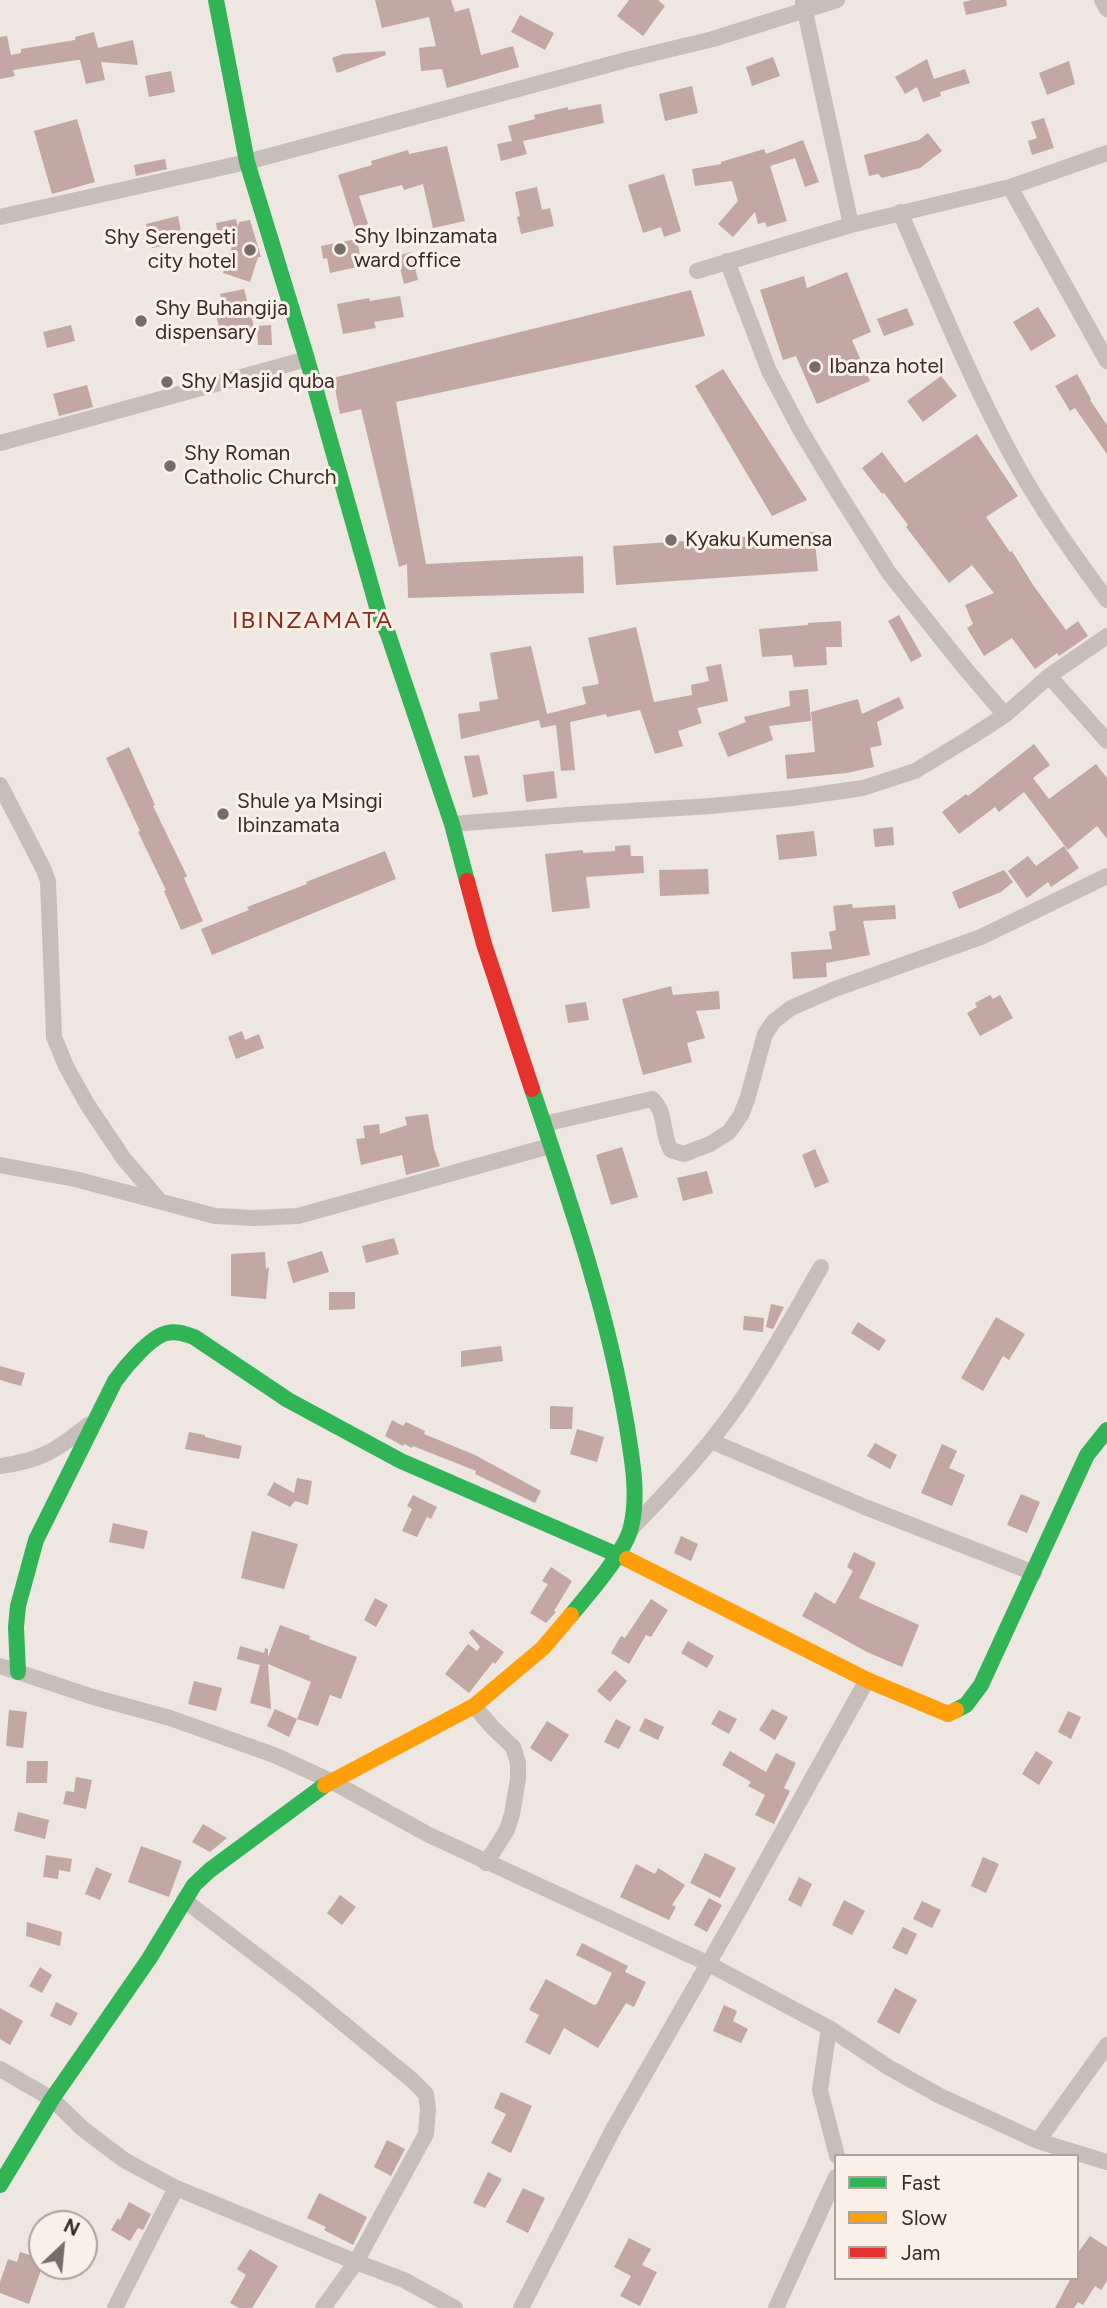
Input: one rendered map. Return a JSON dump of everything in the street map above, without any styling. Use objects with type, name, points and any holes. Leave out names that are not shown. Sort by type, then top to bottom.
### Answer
[{"type":"street","points":[[216,0],[247,162],[307,359],[379,614],[452,824],[484,944],[601,1305],[619,1378],[632,1459],[634,1494],[631,1529]]},
{"type":"street","points":[[0,217],[247,162],[713,39],[803,5],[837,0]]},
{"type":"street","points":[[1102,0],[1107,9]]},
{"type":"street","points":[[803,5],[851,225]]},
{"type":"street","points":[[697,271],[851,225],[1010,187],[1107,153]]},
{"type":"street","points":[[1010,187],[1107,362]]},
{"type":"street","points":[[900,212],[959,348],[1014,460],[1066,544],[1107,600]]},
{"type":"street","points":[[727,261],[769,372],[836,489],[889,573],[1005,715]]},
{"type":"street","points":[[0,443],[307,359]]},
{"type":"street","points":[[452,824],[710,806],[863,788],[915,771],[1005,715],[1049,676],[1107,636]]},
{"type":"street","points":[[1049,676],[1107,741]]},
{"type":"street","points":[[0,787],[48,881],[54,1037],[87,1104],[124,1159],[159,1200]]},
{"type":"street","points":[[544,1124],[652,1098],[660,1107],[667,1144],[671,1150],[684,1154],[710,1144],[729,1132],[741,1115],[765,1034],[774,1021],[791,1008],[835,989],[981,937],[1107,876]]},
{"type":"street","points":[[0,1165],[75,1179],[215,1216],[255,1218],[298,1216],[550,1146]]},
{"type":"street","points":[[0,2185],[52,2099],[149,1959],[194,1885],[210,1870],[331,1781],[474,1706],[543,1648],[618,1554],[631,1529],[688,1469],[740,1402],[821,1267]]},
{"type":"street","points":[[18,1672],[18,1606],[36,1540],[93,1421],[127,1364],[164,1333],[179,1332],[194,1337],[288,1400],[401,1461],[618,1554],[867,1680],[948,1714],[966,1705],[981,1685],[1087,1455],[1107,1430]]},
{"type":"street","points":[[0,1465],[48,1454],[93,1421]]},
{"type":"street","points":[[711,1441],[865,1507],[1034,1573]]},
{"type":"street","points":[[0,1666],[226,1737],[274,1755],[331,1781],[486,1863],[707,1963],[829,2028],[888,2067],[940,2096],[1038,2141],[1107,2162]]},
{"type":"street","points":[[521,2308],[615,2126],[867,1680]]},
{"type":"street","points":[[474,1706],[493,1728],[508,1740],[518,1763],[518,1779],[507,1830],[486,1863]]},
{"type":"street","points":[[184,1900],[305,1992],[426,2094],[426,2134],[356,2263],[323,2308]]},
{"type":"street","points":[[829,2028],[820,2090],[836,2154]]},
{"type":"street","points":[[1038,2141],[1107,2045]]},
{"type":"street","points":[[0,2069],[52,2099],[83,2129],[124,2160],[176,2188],[356,2263],[404,2280],[455,2308]]},
{"type":"street","points":[[776,2308],[834,2181]]},
{"type":"street","points":[[115,2308],[176,2188]]},
{"type":"building","points":[[375,0],[451,0],[455,12],[469,8],[481,55],[513,46],[519,67],[447,88],[442,69],[421,71],[419,48],[436,46],[429,17],[382,28]]},
{"type":"building","points":[[629,0],[658,0],[665,6],[643,36],[617,16]]},
{"type":"building","points":[[1006,0],[1007,6],[966,15],[963,2]]},
{"type":"building","points":[[520,15],[554,33],[545,50],[511,32]]},
{"type":"building","points":[[94,32],[98,48],[133,40],[138,65],[101,62],[105,80],[86,84],[80,60],[13,70],[15,76],[0,79],[0,37],[7,36],[11,55],[21,53],[21,49],[75,40],[75,37]]},
{"type":"building","points":[[385,51],[386,55],[337,73],[332,58],[343,54]]},
{"type":"building","points":[[773,57],[780,76],[752,86],[746,67]]},
{"type":"building","points":[[927,59],[934,79],[965,69],[970,83],[940,92],[941,96],[923,102],[917,87],[905,94],[895,77]]},
{"type":"building","points":[[1069,61],[1075,84],[1047,95],[1039,73]]},
{"type":"building","points":[[171,71],[175,92],[149,97],[145,76]]},
{"type":"building","points":[[692,86],[698,113],[665,121],[659,94]]},
{"type":"building","points":[[601,104],[604,123],[523,141],[527,154],[501,161],[497,144],[512,141],[508,126],[535,119],[534,115],[568,107],[568,110]]},
{"type":"building","points":[[1044,118],[1054,148],[1032,155],[1028,141],[1037,138],[1031,122]]},
{"type":"building","points":[[77,119],[95,182],[52,194],[34,131]]},
{"type":"building","points":[[928,133],[942,151],[920,168],[882,178],[878,174],[869,176],[864,155],[919,140]]},
{"type":"building","points":[[803,140],[819,182],[805,187],[795,158],[770,166],[787,221],[767,227],[765,222],[758,224],[755,212],[733,237],[718,224],[738,201],[732,181],[695,186],[692,169],[721,164],[764,149],[766,154]]},
{"type":"building","points":[[447,146],[465,221],[433,228],[423,184],[404,190],[402,185],[359,196],[368,224],[355,229],[338,175],[408,150],[409,154]]},
{"type":"building","points":[[165,159],[167,169],[136,176],[134,165]]},
{"type":"building","points":[[664,174],[681,231],[664,237],[661,227],[643,233],[628,185]]},
{"type":"building","points":[[537,187],[542,210],[550,208],[554,226],[521,234],[515,192]]},
{"type":"building","points":[[178,216],[183,241],[152,248],[146,224]]},
{"type":"building","points":[[236,219],[238,227],[239,222],[250,220],[261,257],[258,257],[250,282],[223,273],[236,234],[218,237],[216,223]]},
{"type":"building","points":[[357,239],[362,266],[330,273],[327,258],[323,259],[321,246]]},
{"type":"building","points":[[411,252],[418,280],[404,284],[397,256]]},
{"type":"building","points":[[847,272],[871,332],[852,340],[870,381],[817,404],[796,356],[783,360],[760,290],[804,276],[807,288]]},
{"type":"building","points":[[244,289],[254,327],[221,335],[214,307],[222,306],[220,294]]},
{"type":"building","points":[[691,290],[705,336],[396,402],[426,564],[583,556],[584,593],[408,598],[407,564],[399,567],[361,409],[340,414],[333,378]]},
{"type":"building","points":[[400,296],[404,317],[374,322],[376,328],[343,334],[337,304]]},
{"type":"building","points":[[1038,307],[1056,336],[1031,351],[1013,322]]},
{"type":"building","points":[[907,308],[914,325],[884,336],[877,319]]},
{"type":"building","points":[[71,325],[75,341],[47,348],[43,332]]},
{"type":"building","points":[[271,325],[272,345],[258,345],[257,326]]},
{"type":"building","points":[[723,369],[807,500],[772,516],[695,386]]},
{"type":"building","points":[[1077,374],[1107,425],[1107,454],[1075,408],[1070,411],[1055,386]]},
{"type":"building","points":[[941,376],[957,396],[923,422],[907,401]]},
{"type":"building","points":[[87,385],[93,407],[59,416],[53,394]]},
{"type":"building","points":[[977,434],[1018,496],[986,517],[1066,630],[1078,621],[1088,636],[1035,669],[1012,638],[984,656],[967,628],[973,624],[965,605],[994,593],[972,565],[949,583],[884,493],[882,494],[862,468],[882,452],[905,483]]},
{"type":"building","points":[[814,532],[818,571],[616,585],[613,546]]},
{"type":"building","points":[[899,615],[922,656],[911,662],[888,621]]},
{"type":"building","points":[[841,621],[842,647],[826,647],[827,665],[794,667],[792,655],[762,657],[759,629]]},
{"type":"building","points":[[636,627],[654,702],[692,695],[691,685],[709,681],[706,667],[721,664],[728,701],[697,708],[702,723],[678,731],[683,746],[655,754],[640,710],[570,722],[575,770],[561,771],[556,725],[541,728],[539,720],[461,739],[458,714],[480,711],[479,702],[498,699],[490,653],[531,646],[547,714],[586,704],[582,687],[599,684],[588,638]]},
{"type":"building","points":[[808,689],[811,721],[769,726],[773,740],[728,757],[718,733],[746,722],[744,717],[790,706],[789,691]]},
{"type":"building","points":[[899,697],[904,708],[877,722],[882,745],[870,748],[874,767],[847,773],[787,779],[785,755],[815,752],[811,712],[858,699],[862,714]]},
{"type":"building","points":[[1034,744],[1050,765],[1033,778],[1049,799],[1096,764],[1107,778],[1107,839],[1097,826],[1068,850],[1024,792],[999,812],[995,807],[959,834],[942,812],[966,794],[968,796]]},
{"type":"building","points":[[129,747],[155,805],[153,806],[187,876],[184,878],[203,921],[181,930],[164,891],[166,890],[106,758]]},
{"type":"building","points":[[479,755],[488,794],[473,798],[464,756]]},
{"type":"building","points":[[554,771],[557,798],[526,802],[523,775]]},
{"type":"building","points":[[893,827],[894,845],[875,847],[873,829]]},
{"type":"building","points":[[814,831],[817,856],[779,860],[776,835]]},
{"type":"building","points":[[630,845],[631,856],[643,856],[644,873],[586,877],[590,908],[552,912],[545,854],[583,850],[583,853],[615,851],[615,846]]},
{"type":"building","points":[[1064,846],[1079,868],[1051,887],[1048,882],[1027,898],[1008,871],[1028,856],[1036,866]]},
{"type":"building","points":[[385,851],[396,879],[212,955],[201,929],[249,910],[247,907]]},
{"type":"building","points":[[708,869],[709,894],[660,896],[659,870]]},
{"type":"building","points":[[1004,870],[1013,882],[1001,892],[959,909],[952,892]]},
{"type":"building","points":[[852,904],[853,908],[895,905],[896,919],[863,921],[870,955],[826,963],[827,977],[793,979],[791,952],[832,949],[829,932],[836,930],[833,906]]},
{"type":"building","points":[[671,986],[673,995],[719,991],[720,1009],[696,1011],[705,1038],[687,1043],[692,1062],[643,1075],[622,999]]},
{"type":"building","points":[[990,995],[993,999],[1000,995],[1013,1018],[980,1036],[967,1013],[977,1007],[975,1003]]},
{"type":"building","points":[[586,1002],[589,1020],[568,1023],[565,1005]]},
{"type":"building","points":[[242,1031],[245,1040],[259,1034],[264,1048],[236,1059],[228,1037]]},
{"type":"building","points":[[428,1114],[440,1166],[406,1175],[402,1155],[361,1165],[356,1139],[365,1138],[363,1126],[379,1124],[380,1134],[407,1125],[405,1117]]},
{"type":"building","points":[[622,1147],[638,1197],[611,1205],[596,1155]]},
{"type":"building","points":[[815,1149],[829,1182],[815,1188],[802,1155]]},
{"type":"building","points":[[707,1171],[713,1193],[683,1201],[677,1178]]},
{"type":"building","points":[[394,1238],[399,1254],[366,1263],[362,1246]]},
{"type":"building","points":[[322,1251],[329,1272],[293,1283],[287,1262]]},
{"type":"building","points":[[265,1252],[266,1269],[269,1267],[266,1299],[231,1296],[231,1254]]},
{"type":"building","points":[[329,1292],[355,1292],[355,1309],[329,1310]]},
{"type":"building","points":[[771,1304],[784,1307],[773,1329],[766,1327]]},
{"type":"building","points":[[744,1316],[764,1318],[763,1332],[743,1330]]},
{"type":"building","points":[[996,1317],[1025,1334],[1009,1360],[1003,1356],[983,1391],[961,1378]]},
{"type":"building","points":[[858,1322],[886,1340],[879,1351],[851,1333]]},
{"type":"building","points":[[501,1346],[503,1361],[461,1367],[461,1351]]},
{"type":"building","points":[[0,1366],[25,1373],[21,1386],[0,1380]]},
{"type":"building","points":[[550,1406],[573,1407],[572,1429],[550,1429]]},
{"type":"building","points":[[392,1420],[403,1426],[406,1422],[425,1431],[424,1434],[475,1455],[541,1491],[535,1503],[475,1474],[476,1471],[413,1446],[403,1446],[385,1436]]},
{"type":"building","points":[[577,1429],[604,1437],[597,1462],[570,1454]]},
{"type":"building","points":[[189,1432],[242,1446],[239,1459],[185,1449]]},
{"type":"building","points":[[875,1443],[897,1455],[890,1469],[867,1456]]},
{"type":"building","points":[[942,1444],[957,1451],[949,1468],[965,1475],[952,1506],[921,1493]]},
{"type":"building","points":[[297,1478],[312,1481],[308,1505],[295,1501],[290,1507],[267,1495],[274,1482],[294,1493]]},
{"type":"building","points":[[1021,1494],[1040,1502],[1027,1533],[1007,1525]]},
{"type":"building","points":[[413,1495],[437,1507],[431,1519],[427,1517],[417,1537],[402,1531],[412,1509],[407,1506]]},
{"type":"building","points":[[113,1523],[148,1531],[144,1549],[109,1542]]},
{"type":"building","points":[[252,1531],[298,1544],[284,1589],[241,1578]]},
{"type":"building","points":[[681,1536],[698,1544],[691,1561],[674,1553]]},
{"type":"building","points":[[854,1552],[876,1563],[859,1598],[919,1625],[902,1667],[867,1652],[802,1616],[815,1592],[835,1604],[853,1571],[847,1567]]},
{"type":"building","points":[[551,1567],[572,1581],[554,1611],[556,1612],[546,1623],[530,1613],[548,1584],[542,1581]]},
{"type":"building","points":[[375,1598],[388,1605],[376,1627],[364,1620]]},
{"type":"building","points":[[651,1599],[668,1610],[651,1637],[646,1635],[629,1664],[611,1653],[621,1636],[625,1638]]},
{"type":"building","points":[[280,1625],[357,1657],[341,1699],[330,1695],[318,1726],[297,1719],[311,1682],[268,1664],[271,1709],[250,1703],[260,1665],[237,1659],[240,1646],[264,1653],[265,1648],[268,1649],[268,1657]]},
{"type":"building","points":[[472,1629],[504,1652],[469,1693],[445,1674],[468,1644],[477,1651],[480,1647],[469,1633]]},
{"type":"building","points":[[688,1641],[714,1656],[707,1668],[681,1653]]},
{"type":"building","points":[[615,1670],[627,1681],[610,1702],[597,1691]]},
{"type":"building","points":[[194,1681],[222,1688],[216,1711],[188,1704]]},
{"type":"building","points":[[275,1709],[297,1719],[289,1737],[267,1726]]},
{"type":"building","points":[[772,1709],[788,1717],[775,1740],[759,1730]]},
{"type":"building","points":[[9,1710],[27,1712],[23,1748],[6,1746]]},
{"type":"building","points":[[719,1710],[737,1719],[729,1734],[711,1724]]},
{"type":"building","points":[[1068,1711],[1081,1717],[1071,1739],[1058,1732]]},
{"type":"building","points":[[645,1718],[664,1727],[658,1740],[639,1731]]},
{"type":"building","points":[[616,1719],[631,1727],[619,1749],[604,1742]]},
{"type":"building","points":[[547,1721],[569,1735],[551,1762],[530,1748]]},
{"type":"building","points":[[730,1751],[766,1772],[776,1753],[796,1763],[784,1788],[790,1791],[774,1824],[755,1815],[765,1795],[748,1786],[751,1782],[722,1765]]},
{"type":"building","points":[[1036,1751],[1053,1762],[1039,1785],[1022,1774]]},
{"type":"building","points":[[27,1761],[48,1761],[47,1783],[26,1783]]},
{"type":"building","points":[[76,1777],[92,1780],[86,1809],[63,1804],[66,1791],[74,1792]]},
{"type":"building","points":[[18,1812],[49,1820],[45,1839],[14,1831]]},
{"type":"building","points":[[203,1824],[227,1838],[210,1852],[192,1842]]},
{"type":"building","points":[[141,1846],[182,1861],[169,1897],[128,1882]]},
{"type":"building","points":[[705,1853],[736,1868],[720,1898],[690,1883]]},
{"type":"building","points":[[46,1855],[72,1859],[70,1872],[59,1870],[58,1879],[43,1877]]},
{"type":"building","points":[[983,1857],[999,1864],[986,1893],[971,1886]]},
{"type":"building","points":[[636,1864],[655,1874],[658,1868],[685,1885],[672,1905],[676,1907],[669,1920],[620,1897]]},
{"type":"building","points":[[96,1867],[112,1874],[100,1900],[85,1894]]},
{"type":"building","points":[[799,1877],[812,1884],[801,1907],[788,1900]]},
{"type":"building","points":[[340,1895],[356,1907],[342,1925],[327,1913]]},
{"type":"building","points":[[709,1898],[722,1905],[707,1932],[694,1925]]},
{"type":"building","points":[[844,1900],[865,1911],[852,1935],[832,1925]]},
{"type":"building","points":[[922,1901],[941,1910],[932,1928],[913,1919]]},
{"type":"building","points":[[27,1922],[62,1932],[60,1946],[26,1936]]},
{"type":"building","points":[[903,1927],[917,1934],[907,1955],[892,1948]]},
{"type":"building","points":[[582,1943],[628,1966],[625,1972],[646,1982],[634,2007],[626,2003],[598,2048],[564,2028],[550,2055],[525,2042],[539,2015],[529,2010],[546,1979],[594,2005],[597,2004],[612,1973],[576,1955]]},
{"type":"building","points":[[40,1967],[52,1975],[42,1993],[29,1986]]},
{"type":"building","points":[[895,1988],[917,2000],[899,2034],[877,2022]]},
{"type":"building","points":[[56,2002],[78,2013],[71,2026],[50,2016]]},
{"type":"building","points":[[724,2005],[737,2011],[733,2021],[748,2029],[741,2043],[713,2031]]},
{"type":"building","points":[[0,2008],[23,2021],[10,2045],[0,2039]]},
{"type":"building","points":[[501,2092],[532,2106],[511,2153],[491,2143],[506,2114],[494,2108]]},
{"type":"building","points":[[387,2140],[405,2149],[391,2176],[374,2167]]},
{"type":"building","points":[[488,2172],[502,2179],[485,2208],[473,2203]]},
{"type":"building","points":[[523,2188],[545,2198],[528,2233],[506,2222]]},
{"type":"building","points":[[319,2193],[367,2217],[353,2245],[307,2218]]},
{"type":"building","points":[[129,2202],[151,2214],[143,2230],[138,2228],[130,2241],[111,2230],[118,2218],[120,2220]]},
{"type":"building","points":[[1090,2236],[1107,2247],[1107,2281],[1101,2290],[1095,2286],[1083,2305],[1078,2302],[1074,2308],[1055,2308],[1070,2280],[1079,2280],[1079,2251]]},
{"type":"building","points":[[629,2238],[651,2249],[642,2265],[657,2272],[640,2306],[620,2296],[631,2276],[614,2267]]},
{"type":"building","points":[[250,2249],[278,2266],[252,2308],[239,2308],[230,2303],[246,2275],[237,2269]]},
{"type":"building","points":[[20,2252],[28,2255],[28,2280],[37,2280],[29,2304],[0,2293],[0,2282],[8,2259],[17,2262]]},
{"type":"traffic: fast","points":[[216,0],[247,162],[307,359],[379,614],[452,824],[467,881]]},
{"type":"traffic: fast","points":[[532,1089],[598,1298],[619,1384],[634,1477],[633,1515],[628,1537],[606,1573],[571,1615]]},
{"type":"traffic: fast","points":[[18,1672],[18,1606],[36,1540],[115,1381],[146,1346],[167,1333],[194,1337],[288,1400],[401,1461],[627,1559]]},
{"type":"traffic: fast","points":[[956,1710],[966,1705],[981,1685],[1087,1455],[1107,1430]]},
{"type":"traffic: fast","points":[[0,2185],[52,2099],[149,1959],[194,1885],[210,1870],[325,1785]]},
{"type":"traffic: slow","points":[[627,1559],[867,1680],[948,1714],[956,1710]]},
{"type":"traffic: slow","points":[[325,1785],[474,1706],[543,1648],[571,1615]]},
{"type":"traffic: jam","points":[[467,881],[484,944],[532,1089]]},
{"type":"place","name":"Shy Ibinzamata ward office","points":[[340,249]]},
{"type":"place","name":"Shy Serengeti city hotel","points":[[250,250]]},
{"type":"place","name":"Shy Buhangija dispensary","points":[[141,321]]},
{"type":"place","name":"Ibanza hotel","points":[[815,367]]},
{"type":"place","name":"Shy Masjid quba","points":[[167,382]]},
{"type":"place","name":"Shy Roman Catholic Church","points":[[170,466]]},
{"type":"place","name":"Kyaku Kumensa","points":[[671,540]]},
{"type":"place","name":"Shule ya Msingi Ibinzamata","points":[[223,814]]},
{"type":"district","name":"IBINZAMATA","points":[[313,621]]}]
